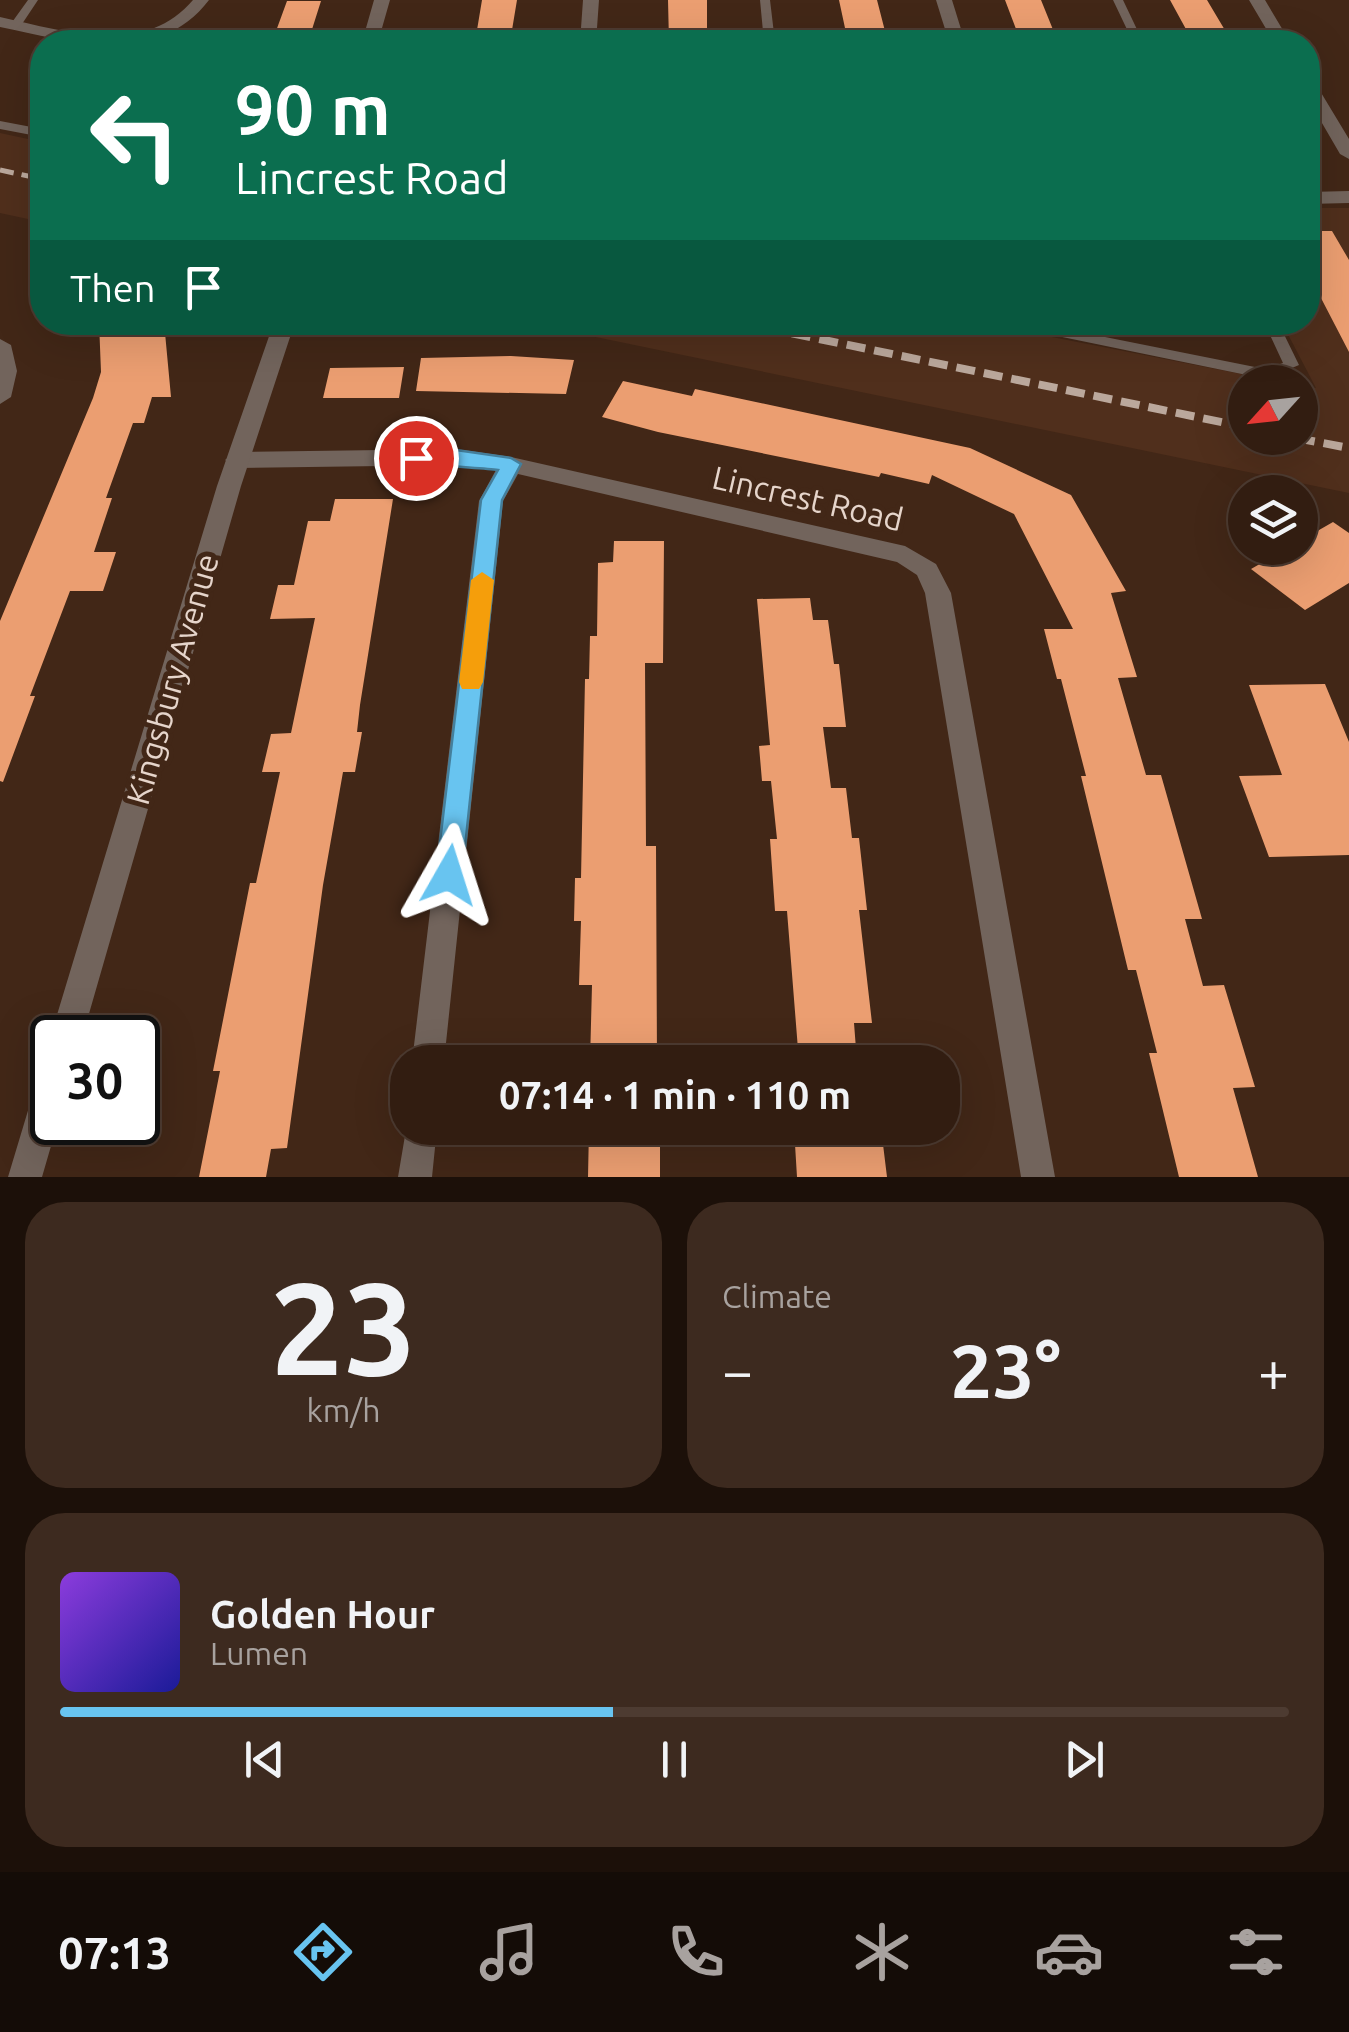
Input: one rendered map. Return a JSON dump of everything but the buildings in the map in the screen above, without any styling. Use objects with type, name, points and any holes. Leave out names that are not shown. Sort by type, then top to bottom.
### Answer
[{"type":"street","points":[[164,30],[176,27],[200,0]]},
{"type":"street","points":[[373,30],[382,0]]},
{"type":"street","points":[[589,30],[591,0]]},
{"type":"street","points":[[944,0],[953,30]]},
{"type":"street","points":[[1256,0],[1275,30]]},
{"type":"street","points":[[8,24],[41,30]]},
{"type":"street","points":[[1320,105],[1349,154]]},
{"type":"street","points":[[1320,198],[1349,198]]},
{"type":"street","name":"Kingsbury Avenue","points":[[73,1015],[236,460],[280,335]]},
{"type":"street","points":[[0,345],[8,366],[7,382],[0,397]]},
{"type":"street","name":"Lincrest Road","points":[[236,460],[456,457],[511,464],[905,555],[926,570],[938,593],[1038,1177]]},
{"type":"street","points":[[430,1045],[491,500],[511,464]]},
{"type":"street","points":[[25,1177],[34,1145]]},
{"type":"street","points":[[415,1177],[418,1145]]},
{"type":"lane","points":[[8,24],[33,0]]},
{"type":"lane","points":[[765,0],[769,30]]},
{"type":"lane","points":[[1118,0],[1132,30]]},
{"type":"lane","points":[[0,125],[30,131]]},
{"type":"lane","points":[[1084,335],[1266,374],[1291,365],[1278,335]]},
{"type":"shaded area","points":[[0,133],[30,139],[30,219],[0,213]]},
{"type":"shaded area","points":[[1320,208],[1349,208],[1349,493],[1318,487],[1318,475],[1262,475],[586,335],[1041,335],[1228,371],[1228,455],[1318,455],[1318,365],[1304,365],[1288,335],[1320,335]]},
{"type":"railway","points":[[0,170],[30,176]]},
{"type":"railway","points":[[800,335],[1228,423]]},
{"type":"railway","points":[[1318,442],[1349,448]]},
{"type":"slow traffic","points":[[471,682],[482,580]]},
{"type":"route","points":[[416,458],[456,457],[511,464],[491,500],[449,875]]}]
